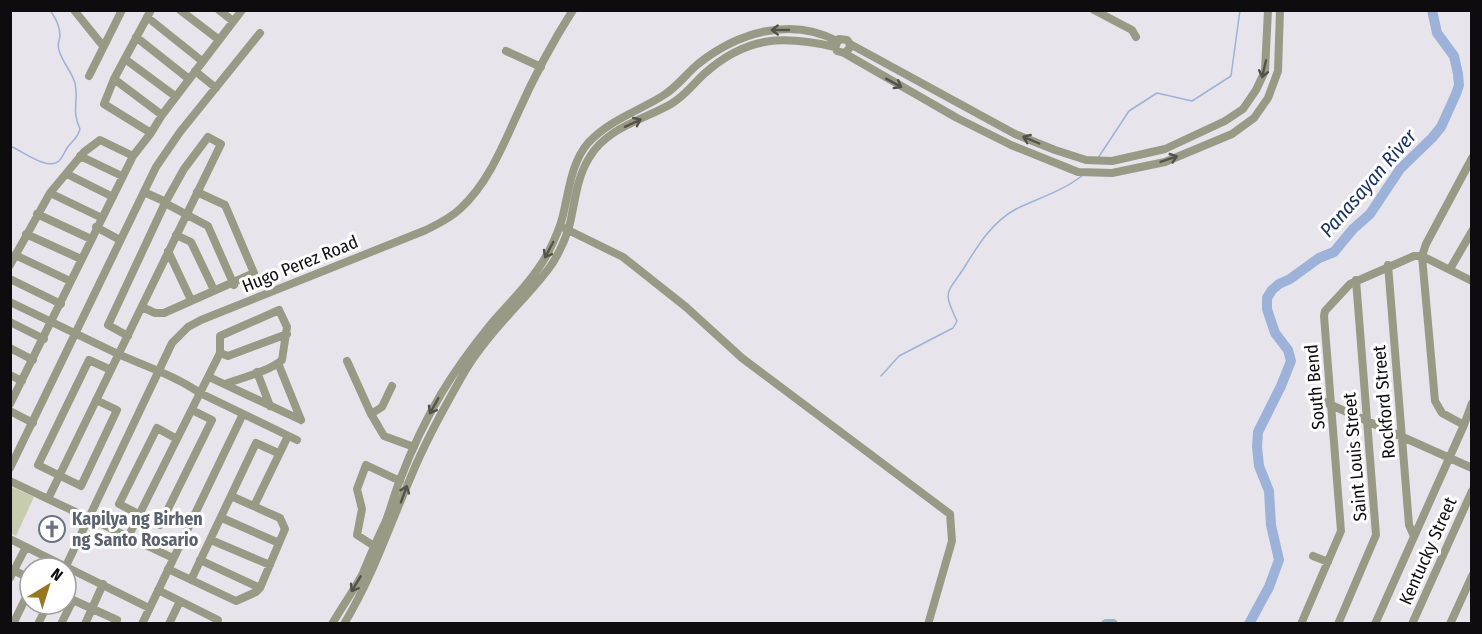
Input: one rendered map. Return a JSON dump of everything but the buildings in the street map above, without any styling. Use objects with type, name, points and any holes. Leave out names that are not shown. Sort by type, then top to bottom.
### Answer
[{"type":"street","points":[[74,10],[103,46]]},
{"type":"street","points":[[89,76],[122,10]]},
{"type":"street","points":[[180,10],[218,39]]},
{"type":"street","points":[[219,10],[233,21]]},
{"type":"street","points":[[33,423],[11,405],[96,227],[134,156],[218,39],[242,10]]},
{"type":"street","name":"Hugo Perez Road","points":[[70,556],[171,343],[188,327],[201,320],[426,230],[449,218],[474,194],[504,146],[516,116],[555,38],[573,10]]},
{"type":"street","points":[[1094,10],[1132,30],[1136,36]]},
{"type":"street","points":[[592,145],[683,97],[702,75],[724,57],[752,44],[801,39],[836,44],[844,39],[1015,134],[1086,160],[1112,161],[1165,149],[1225,122],[1243,109],[1265,71],[1268,10]]},
{"type":"street","points":[[344,624],[381,554],[421,453],[462,376],[484,346],[538,284],[556,256],[564,228],[576,164],[607,127],[676,87],[695,66],[720,47],[750,34],[771,30],[803,30],[830,37],[836,44],[837,51],[1011,146],[1078,172],[1112,173],[1165,162],[1232,134],[1254,118],[1268,98],[1278,71],[1280,10]]},
{"type":"street","points":[[151,134],[104,104],[114,79],[149,14],[202,61]]},
{"type":"street","points":[[10,468],[156,167],[180,132],[260,33]]},
{"type":"street","points":[[136,37],[189,79]]},
{"type":"street","points":[[844,53],[849,49],[850,44]]},
{"type":"street","points":[[506,51],[541,67]]},
{"type":"street","points":[[125,59],[176,96]]},
{"type":"street","points":[[195,71],[216,88]]},
{"type":"street","points":[[114,79],[162,115]]},
{"type":"street","points":[[48,499],[128,336],[186,214],[221,144],[208,137],[184,169],[165,202],[108,325],[128,336]]},
{"type":"street","points":[[10,265],[50,193],[81,156],[100,140],[134,156]]},
{"type":"street","points":[[81,156],[122,176]]},
{"type":"street","points":[[1464,425],[1442,413],[1435,401],[1422,256],[1426,244],[1472,158]]},
{"type":"street","points":[[67,174],[113,197]]},
{"type":"street","points":[[144,192],[208,226],[234,284]]},
{"type":"street","points":[[142,307],[160,314],[214,290],[234,284],[254,273],[225,205],[197,192]]},
{"type":"street","points":[[50,193],[102,218]]},
{"type":"street","points":[[37,214],[91,239]]},
{"type":"street","points":[[96,227],[120,240]]},
{"type":"street","points":[[332,624],[362,574],[386,520],[399,481],[433,409],[456,370],[543,261],[564,228]]},
{"type":"street","points":[[564,228],[623,257],[686,307],[742,358],[950,514],[952,541],[929,621]]},
{"type":"street","points":[[26,234],[81,259]]},
{"type":"street","points":[[176,235],[191,242],[214,290]]},
{"type":"street","points":[[1450,269],[1470,236]]},
{"type":"street","points":[[168,251],[191,300]]},
{"type":"street","points":[[15,255],[70,281]]},
{"type":"street","points":[[1422,256],[1472,281]]},
{"type":"street","name":"South Bend","points":[[1301,624],[1339,537],[1341,524],[1324,316],[1329,305],[1356,280],[1407,257],[1422,256]]},
{"type":"street","name":"Rockford Street","points":[[1388,265],[1409,525],[1414,536]]},
{"type":"street","points":[[10,279],[61,304]]},
{"type":"street","name":"Saint Louis Street","points":[[1338,624],[1376,535],[1356,280]]},
{"type":"street","points":[[10,302],[297,440]]},
{"type":"street","points":[[128,537],[220,353],[220,336],[279,310],[287,327],[282,360],[225,384]]},
{"type":"street","points":[[10,322],[44,339]]},
{"type":"street","points":[[220,353],[228,356],[287,334]]},
{"type":"street","points":[[10,348],[33,360]]},
{"type":"street","points":[[96,400],[117,410],[81,486],[38,465],[89,360],[111,370]]},
{"type":"street","points":[[347,361],[371,414],[384,436],[414,447]]},
{"type":"street","points":[[208,376],[301,420],[278,363]]},
{"type":"street","points":[[257,372],[270,406]]},
{"type":"street","points":[[10,375],[22,381]]},
{"type":"street","points":[[371,414],[382,407],[392,386]]},
{"type":"street","points":[[1320,400],[1472,468]]},
{"type":"street","points":[[1375,624],[1472,403]]},
{"type":"street","points":[[177,439],[157,428],[119,504],[160,525],[212,420],[192,410]]},
{"type":"street","points":[[142,624],[243,414]]},
{"type":"street","points":[[254,506],[288,436]]},
{"type":"street","points":[[191,580],[256,443],[278,453]]},
{"type":"street","points":[[374,546],[357,535],[362,509],[357,489],[366,465],[399,481]]},
{"type":"street","points":[[10,481],[82,515]]},
{"type":"street","name":"Kentucky Street","points":[[1412,624],[1472,491]]},
{"type":"street","points":[[168,569],[236,601],[260,588],[285,529],[280,518],[231,496]]},
{"type":"street","points":[[222,518],[279,543]]},
{"type":"street","points":[[95,521],[173,558]]},
{"type":"street","points":[[10,539],[44,556]]},
{"type":"street","points":[[211,540],[270,565]]},
{"type":"street","points":[[12,572],[26,547]]},
{"type":"street","points":[[1312,556],[1328,562]]},
{"type":"street","points":[[200,560],[260,588]]},
{"type":"street","points":[[78,573],[150,608]]},
{"type":"street","points":[[1450,624],[1472,576]]},
{"type":"street","points":[[86,624],[102,584]]},
{"type":"street","points":[[158,590],[218,620],[217,624]]},
{"type":"street","points":[[61,624],[73,600],[117,620],[115,624]]},
{"type":"street","points":[[171,623],[180,601]]},
{"type":"green space","points":[[10,486],[34,497],[16,536],[11,533]]},
{"type":"waterway","points":[[10,146],[42,162],[54,163],[62,158],[80,129],[76,116],[75,83],[60,54],[59,29],[50,10]]},
{"type":"waterway","points":[[1098,158],[1129,111],[1157,93],[1192,101],[1231,76],[1240,10]]},
{"type":"waterway","name":"Panasayan River","points":[[1249,624],[1269,587],[1279,560],[1271,525],[1269,491],[1259,466],[1258,432],[1291,361],[1288,350],[1275,333],[1267,309],[1267,298],[1279,284],[1290,279],[1319,258],[1334,252],[1353,229],[1370,214],[1400,169],[1441,127],[1459,85],[1454,56],[1437,33],[1432,10]]},
{"type":"waterway","points":[[881,376],[899,356],[953,328],[957,321],[949,303],[950,288],[986,235],[1000,220],[1016,209],[1059,190],[1083,175]]},
{"type":"waterway","name":"Panasayan River","points":[[1106,624],[1113,624]]},
{"type":"place","name":"Kapilya ng Birhen ng Santo Rosario","points":[[52,529]]}]
